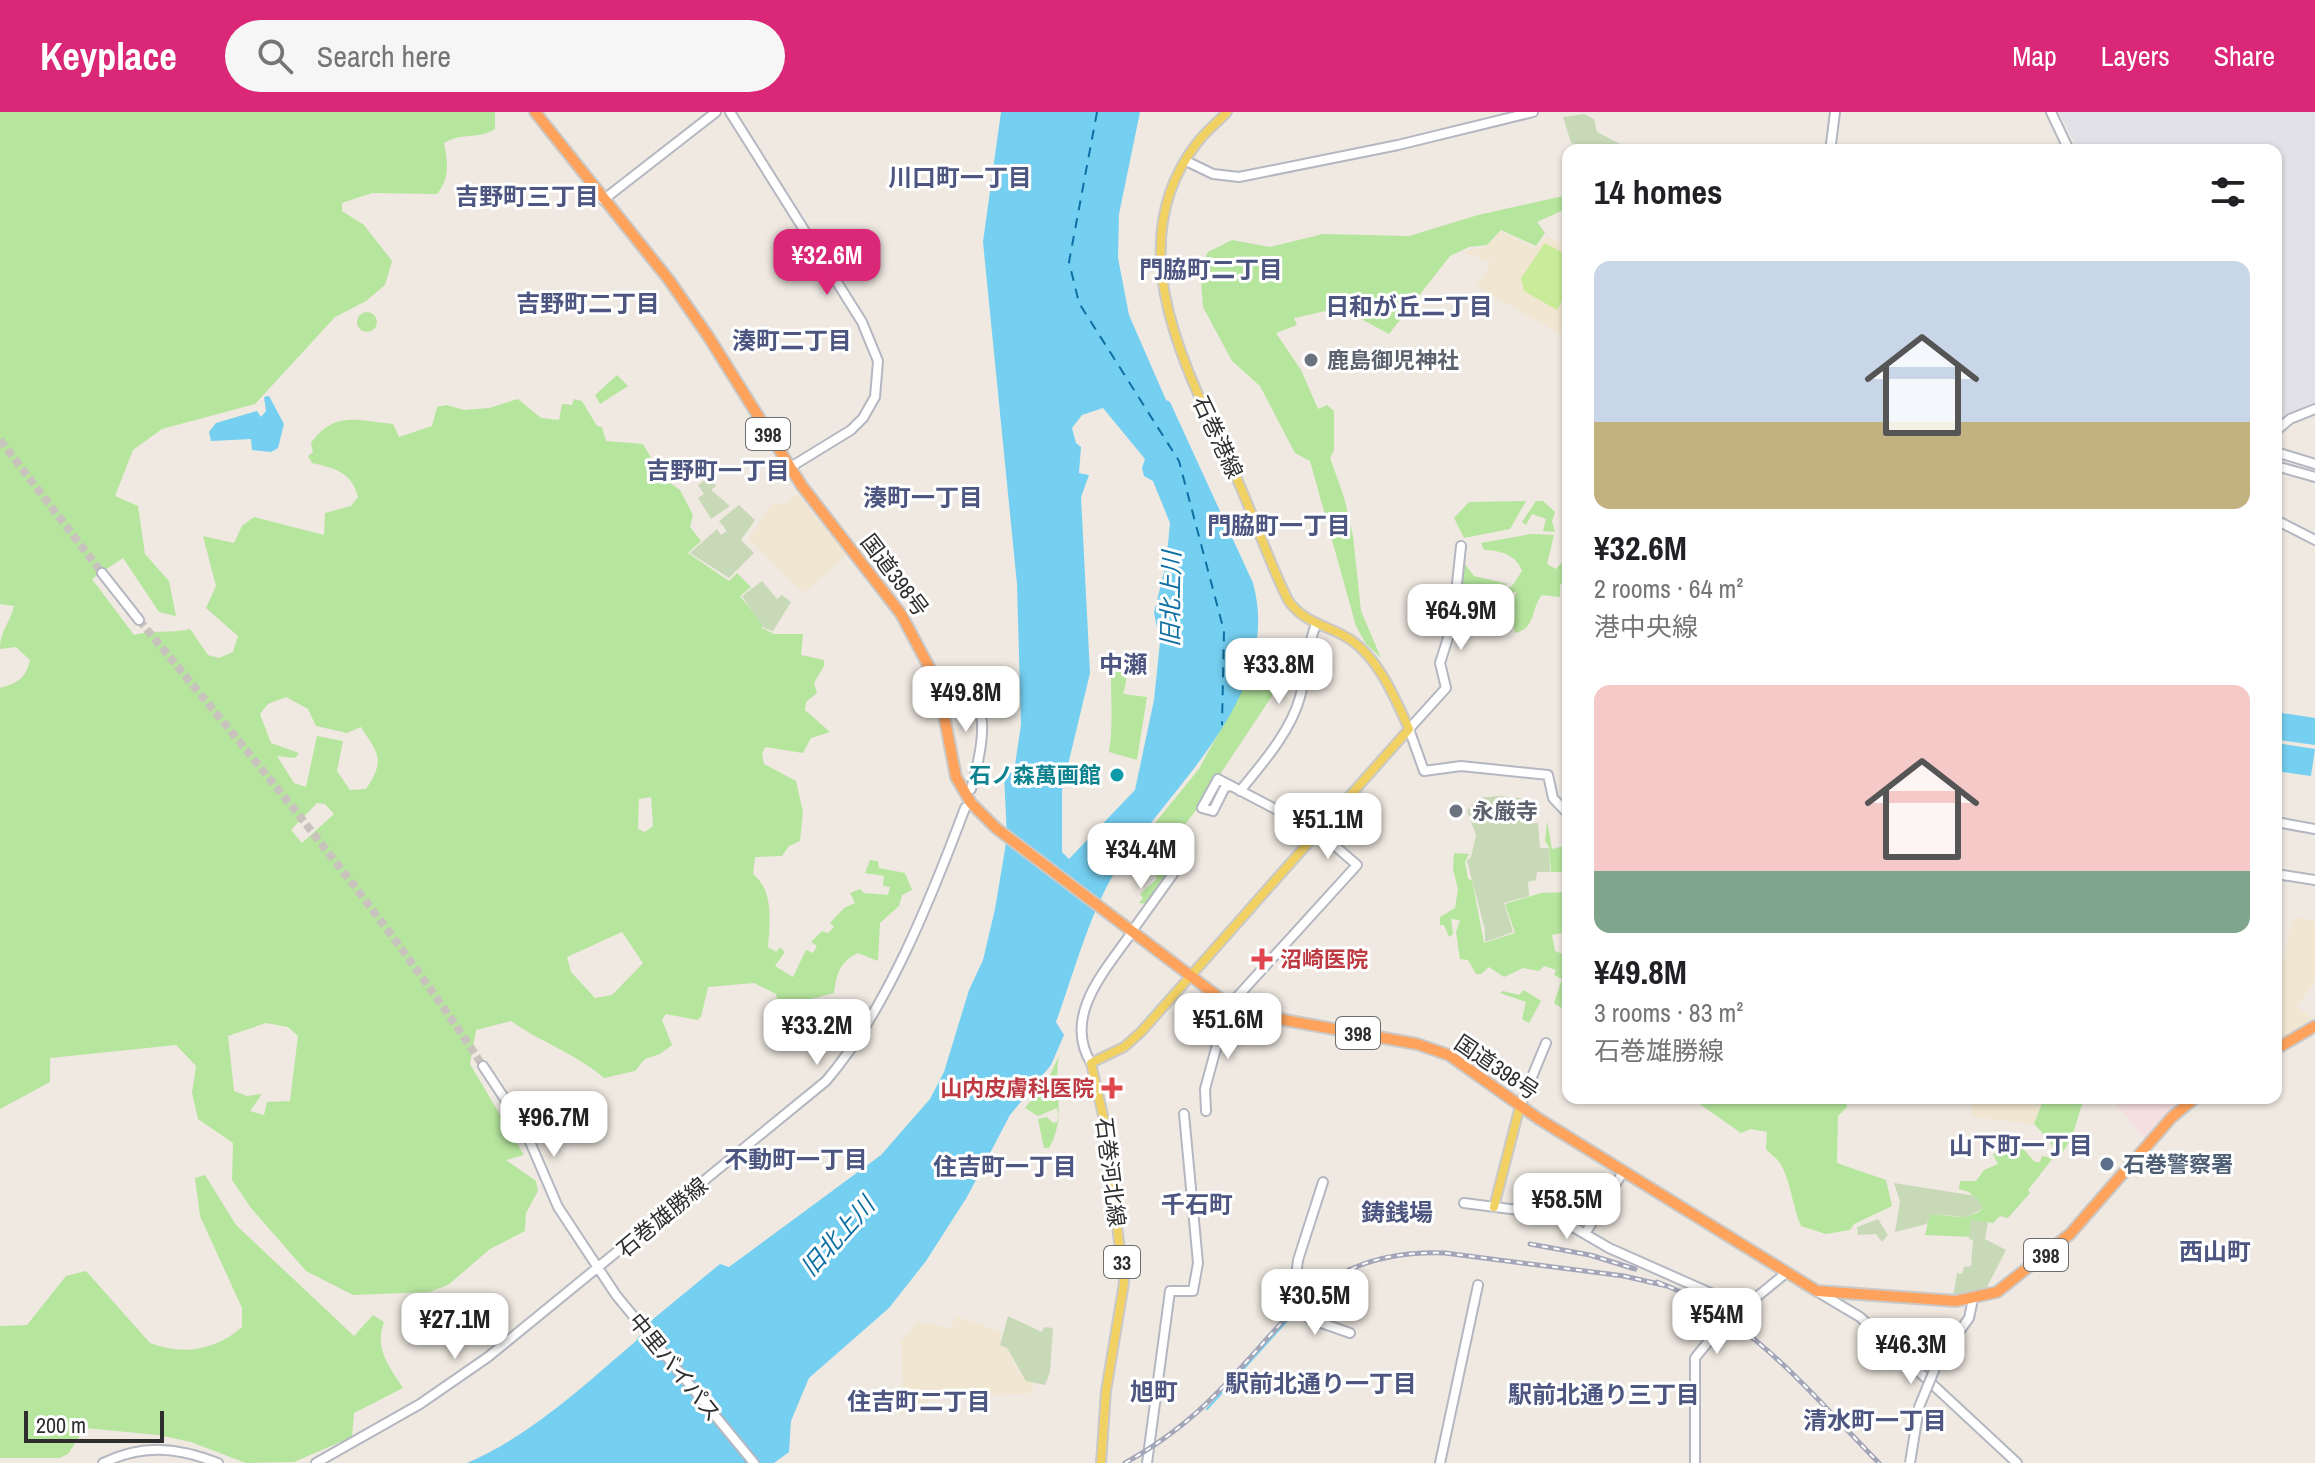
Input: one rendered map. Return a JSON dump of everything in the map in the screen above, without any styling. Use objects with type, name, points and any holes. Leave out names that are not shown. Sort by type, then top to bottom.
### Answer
[{"type":"highway","name":"国道398号","points":[[535,112],[669,280],[708,336],[789,468],[901,614],[938,684],[956,777],[971,803],[996,828],[1229,1005],[1252,1013],[1437,1051],[1786,1273],[1817,1291],[1839,1297],[1944,1301],[1973,1299],[2010,1285],[2070,1234],[2172,1117],[2188,1104]]},
{"type":"highway","points":[[2282,1045],[2315,1026]]},
{"type":"main road","name":"石巻港線","points":[[1227,112],[1197,142],[1171,194],[1161,249],[1164,298],[1197,392],[1285,594],[1297,612],[1349,639],[1369,657],[1409,729]]},
{"type":"main road","points":[[1091,1063],[1130,1043],[1409,729]]},
{"type":"main road","name":"石巻河北線","points":[[1091,1063],[1101,1095],[1124,1283],[1106,1391],[1101,1463]]},
{"type":"main road","points":[[1494,1207],[1520,1106]]},
{"type":"street","points":[[603,200],[716,112]]},
{"type":"street","points":[[730,112],[862,322],[878,361],[875,397],[863,418],[851,430],[789,468]]},
{"type":"street","points":[[1186,161],[1213,174],[1239,177],[1398,145],[1533,112]]},
{"type":"street","points":[[1831,144],[1835,112]]},
{"type":"street","points":[[2051,112],[2066,144]]},
{"type":"street","points":[[2282,426],[2290,419],[2315,409]]},
{"type":"street","points":[[2282,454],[2315,464]]},
{"type":"street","points":[[2282,468],[2315,477]]},
{"type":"street","points":[[2282,523],[2315,540]]},
{"type":"street","points":[[1461,546],[1453,622],[1440,663],[1446,688],[1409,729],[1424,771],[1461,766],[1548,775],[1553,798],[1562,808]]},
{"type":"street","points":[[102,573],[139,620]]},
{"type":"street","points":[[1206,1111],[1205,1089],[1229,1005],[1357,865],[1319,832],[1235,788],[1264,761],[1296,707],[1305,654],[1316,624]]},
{"type":"street","points":[[938,684],[963,690],[974,699],[982,715],[980,749],[971,789]]},
{"type":"street","name":"石巻雄勝線","points":[[316,1463],[384,1427],[454,1382],[599,1269],[819,1088],[849,1054],[873,1013],[931,891],[965,808]]},
{"type":"street","points":[[2282,823],[2315,829]]},
{"type":"street","points":[[1091,1063],[1080,1041],[1083,1010],[1173,874]]},
{"type":"street","points":[[2282,875],[2315,880]]},
{"type":"street","points":[[1520,1106],[1546,1043]]},
{"type":"street","name":"中里バイパス","points":[[483,1066],[524,1128],[558,1207],[616,1295],[754,1463]]},
{"type":"street","points":[[1147,1463],[1170,1291],[1193,1291],[1196,1287],[1198,1263],[1184,1114]]},
{"type":"street","points":[[1585,1234],[1623,1172]]},
{"type":"street","points":[[1323,1182],[1298,1260],[1293,1300],[1306,1316],[1350,1333]]},
{"type":"street","points":[[1464,1203],[1550,1214],[1617,1252],[1715,1295]]},
{"type":"street","points":[[1695,1463],[1695,1358],[1721,1326],[1762,1296],[1786,1273]]},
{"type":"street","points":[[1440,1463],[1478,1285]]},
{"type":"street","points":[[1839,1297],[2017,1463]]},
{"type":"street","points":[[1910,1463],[1919,1407],[1938,1361],[1969,1318],[1973,1299]]},
{"type":"street","points":[[103,1463],[130,1452],[156,1448],[184,1451],[218,1463]]},
{"type":"shaded area","points":[[2059,112],[2315,112],[2315,406],[2282,420],[2282,144],[2075,144]]},
{"type":"shaded area","points":[[1501,231],[1535,249],[1547,236],[1562,243],[1562,335],[1477,287],[1491,262],[1463,252],[1487,246]]},
{"type":"shaded area","points":[[797,494],[847,555],[803,593],[748,539],[773,502],[784,505]]},
{"type":"shaded area","points":[[2297,917],[2315,921],[2315,982],[2297,1006],[2315,1021],[2286,1039],[2282,1036],[2282,961],[2291,922]]},
{"type":"shaded area","points":[[1972,1104],[2042,1104],[2034,1124],[1971,1117]]},
{"type":"shaded area","points":[[2116,1104],[2182,1104],[2145,1139]]},
{"type":"shaded area","points":[[956,1316],[1001,1332],[1000,1345],[1007,1348],[1019,1373],[1035,1386],[1028,1394],[939,1397],[899,1415],[903,1381],[901,1342],[918,1322],[951,1328]]},
{"type":"green space","points":[[0,112],[495,112],[495,129],[444,143],[447,170],[437,194],[372,193],[342,203],[342,211],[364,225],[392,261],[385,285],[366,301],[335,317],[255,404],[162,429],[133,450],[115,496],[138,506],[145,554],[169,581],[176,616],[159,612],[123,558],[92,579],[134,635],[190,629],[208,655],[219,658],[233,652],[238,636],[206,608],[216,586],[203,536],[234,543],[242,526],[254,517],[324,535],[325,513],[351,506],[358,497],[347,477],[335,469],[312,463],[308,456],[313,452],[311,443],[328,426],[347,420],[393,424],[399,437],[432,426],[437,407],[446,405],[464,410],[489,408],[518,399],[541,418],[559,420],[562,404],[572,405],[574,399],[582,401],[597,426],[602,427],[606,441],[643,444],[662,477],[680,490],[693,515],[690,527],[701,541],[688,553],[729,581],[737,573],[751,587],[740,596],[763,624],[762,628],[774,634],[803,634],[801,655],[824,660],[814,683],[817,693],[806,702],[805,710],[830,732],[811,738],[803,753],[765,747],[762,754],[764,764],[796,781],[803,812],[800,841],[789,846],[782,856],[755,857],[753,874],[768,898],[768,947],[776,952],[780,947],[785,952],[775,966],[793,977],[806,950],[813,953],[817,946],[811,942],[822,931],[828,933],[834,927],[830,923],[844,908],[855,903],[850,893],[860,889],[864,893],[888,895],[890,887],[883,886],[884,876],[865,873],[870,860],[878,861],[879,868],[905,873],[912,890],[902,895],[899,906],[880,923],[878,961],[858,953],[840,969],[834,993],[807,1000],[802,1037],[783,1027],[776,994],[754,983],[708,987],[701,1017],[697,1020],[666,1014],[662,1020],[672,1045],[660,1054],[645,1059],[635,1071],[604,1078],[511,1021],[476,1030],[470,1064],[524,1155],[506,1160],[536,1181],[538,1191],[526,1213],[525,1231],[490,1249],[448,1285],[429,1292],[353,1295],[306,1271],[251,1208],[232,1180],[233,1143],[198,1119],[192,1093],[196,1066],[176,1045],[50,1058],[50,1082],[0,1109],[0,688],[20,679],[30,660],[16,647],[0,649],[14,606],[0,604]],"holes":[[[286,697],[308,709],[316,726],[347,733],[361,727],[372,744],[378,763],[366,789],[350,790],[337,771],[343,741],[317,736],[306,787],[294,783],[277,756],[295,758],[299,753],[271,743],[260,714],[268,704]],[[651,797],[653,826],[645,832],[638,829],[639,799]],[[317,803],[325,804],[334,814],[302,843],[291,830]],[[622,932],[643,963],[612,995],[595,998],[571,972],[567,957]],[[266,1023],[288,1027],[298,1036],[290,1101],[267,1102],[264,1115],[250,1111],[262,1094],[247,1096],[234,1091],[228,1036]]]},
{"type":"green space","points":[[1584,114],[1594,119],[1597,132],[1620,144],[1571,143],[1563,117]]},
{"type":"green space","points":[[1562,196],[1562,211],[1537,222],[1545,233],[1536,246],[1501,230],[1487,245],[1469,247],[1450,256],[1389,334],[1350,313],[1341,315],[1335,309],[1294,318],[1297,325],[1276,333],[1301,370],[1318,409],[1327,405],[1334,411],[1334,450],[1330,458],[1353,536],[1361,611],[1381,658],[1366,644],[1356,626],[1310,461],[1295,453],[1260,386],[1232,361],[1203,307],[1200,268],[1208,252],[1232,240],[1270,247],[1323,234],[1409,236],[1478,215]]},
{"type":"green space","points":[[1545,243],[1562,253],[1562,301],[1557,310],[1524,291],[1521,278]]},
{"type":"green space","points":[[367,312],[374,315],[377,322],[374,329],[367,332],[360,329],[357,322],[360,315]]},
{"type":"green space","points":[[617,375],[628,386],[600,404],[595,395]]},
{"type":"green space","points":[[710,477],[716,486],[711,490],[730,506],[711,519],[698,498],[704,494],[698,485]]},
{"type":"green space","points":[[1526,501],[1510,529],[1464,538],[1454,518],[1469,502]]},
{"type":"green space","points":[[1536,501],[1543,501],[1555,512],[1552,521],[1555,532],[1543,531],[1546,519],[1532,514],[1526,525],[1522,522]]},
{"type":"green space","points":[[739,505],[755,520],[741,540],[754,553],[729,578],[690,553],[717,529],[721,535],[727,531],[719,521]]},
{"type":"green space","points":[[1531,534],[1554,535],[1547,564],[1556,569],[1562,562],[1560,597],[1542,595],[1530,622],[1522,631],[1515,633],[1514,627],[1501,627],[1502,605],[1511,606],[1517,591],[1507,595],[1503,591],[1512,586],[1522,571],[1520,566],[1512,557],[1501,552],[1484,550],[1481,543]]},
{"type":"green space","points":[[1461,559],[1474,576],[1508,584],[1482,591],[1462,608],[1456,608]]},
{"type":"green space","points":[[762,581],[777,599],[782,595],[791,602],[773,631],[764,628],[742,596]]},
{"type":"green space","points":[[1492,593],[1503,594],[1501,627],[1490,626]]},
{"type":"green space","points":[[1111,659],[1122,665],[1126,673],[1123,694],[1147,697],[1137,760],[1109,752]]},
{"type":"green space","points":[[1251,673],[1276,690],[1197,809],[1162,854],[1141,840],[1199,769]]},
{"type":"green space","points":[[1500,796],[1534,800],[1533,823],[1538,823],[1540,848],[1549,848],[1550,872],[1537,872],[1536,880],[1528,882],[1529,896],[1504,903],[1513,932],[1485,942],[1485,930],[1467,861],[1471,857],[1476,835],[1467,811],[1477,798]]},
{"type":"green space","points":[[1547,821],[1552,849],[1562,846],[1562,872],[1551,872],[1549,847],[1545,841]]},
{"type":"green space","points":[[1189,846],[1191,848],[1148,904],[1139,903],[1143,898],[1140,894],[1157,879],[1150,861],[1156,854],[1172,866]]},
{"type":"green space","points":[[1454,853],[1469,854],[1465,862],[1468,879],[1472,880],[1484,943],[1515,933],[1505,904],[1541,893],[1562,892],[1562,933],[1552,935],[1555,951],[1562,954],[1562,979],[1554,975],[1556,970],[1544,966],[1539,971],[1523,968],[1504,977],[1489,967],[1476,974],[1468,960],[1460,959],[1456,932],[1460,920],[1451,919],[1453,934],[1449,937],[1444,925],[1440,925],[1440,917],[1455,908],[1458,889],[1453,869]]},
{"type":"green space","points":[[1562,979],[1562,1008],[1554,1003]]},
{"type":"green space","points":[[1524,990],[1541,1001],[1529,1023],[1522,1019],[1526,1002],[1500,993],[1519,995]]},
{"type":"green space","points":[[1059,1056],[1057,1080],[1058,1116],[1057,1108],[1038,1116],[1025,1108],[1049,1077]]},
{"type":"green space","points":[[1700,1104],[1847,1104],[1838,1116],[1837,1163],[1886,1180],[1892,1206],[1854,1224],[1850,1230],[1826,1234],[1801,1226],[1783,1170],[1766,1149],[1767,1132],[1751,1129],[1741,1133]]},
{"type":"green space","points":[[2042,1104],[2082,1104],[2072,1137],[2059,1158],[2049,1140],[2034,1124]]},
{"type":"green space","points":[[1047,1117],[1053,1123],[1058,1121],[1049,1148],[1044,1148],[1038,1119]]},
{"type":"green space","points":[[2011,1135],[2035,1162],[2040,1162],[2042,1156],[2053,1158],[2028,1190],[2030,1193],[2008,1218],[2000,1216],[1993,1223],[1987,1222],[1974,1237],[1925,1235],[1930,1214],[1965,1216],[1983,1208],[1969,1192],[1959,1189],[1960,1181],[1976,1181],[1984,1170],[1998,1164],[1993,1154],[2013,1144]]},
{"type":"green space","points":[[205,1175],[236,1225],[354,1336],[373,1315],[384,1322],[382,1349],[403,1388],[354,1413],[352,1437],[294,1462],[246,1463],[191,1442],[158,1435],[85,1428],[68,1454],[59,1458],[0,1458],[0,1326],[27,1325],[66,1276],[86,1271],[150,1343],[162,1347],[187,1350],[210,1346],[242,1327],[242,1308],[200,1216],[195,1178]]},
{"type":"green space","points":[[1894,1183],[1970,1195],[1977,1198],[1983,1208],[1968,1217],[1931,1214],[1927,1224],[1895,1232],[1900,1201]]},
{"type":"green space","points":[[1878,1219],[1888,1235],[1882,1242],[1876,1234],[1858,1235],[1857,1227]]},
{"type":"green space","points":[[1971,1219],[1988,1223],[1985,1239],[2006,1250],[1987,1287],[1990,1290],[1953,1297],[1957,1273],[1962,1274],[1964,1267],[1971,1266]]},
{"type":"green space","points":[[1008,1316],[1042,1332],[1044,1327],[1053,1328],[1050,1372],[1045,1385],[1026,1381],[1007,1348],[1000,1345]]},
{"type":"water","name":"旧北上川","points":[[1001,112],[1140,112],[1119,214],[1118,258],[1129,315],[1253,583],[1258,623],[1253,662],[1239,698],[1194,768],[1120,864],[1100,900],[1056,1022],[1064,1035],[1051,1065],[1010,1115],[967,1197],[926,1261],[889,1308],[809,1378],[791,1421],[789,1452],[774,1463],[467,1463],[535,1424],[636,1341],[647,1324],[720,1264],[729,1267],[881,1155],[930,1099],[944,1072],[969,990],[983,960],[995,909],[1007,837],[1004,775],[1014,771],[1021,725],[1017,584],[983,242]],"holes":[[[1103,408],[1145,459],[1142,468],[1144,476],[1153,481],[1170,523],[1166,564],[1154,613],[1160,642],[1154,700],[1135,790],[1069,859],[1062,852],[1062,790],[1090,673],[1081,497],[1089,475],[1079,473],[1081,447],[1076,443],[1072,428],[1082,415]]]},
{"type":"water","points":[[269,396],[284,424],[278,448],[271,452],[252,450],[251,439],[211,441],[209,432],[216,423],[257,411],[261,417],[266,411],[264,397]]},
{"type":"water","points":[[2282,713],[2315,718],[2315,745],[2282,741]]},
{"type":"water","points":[[2282,744],[2315,749],[2311,776],[2282,772]]},
{"type":"waterway","points":[[1207,1409],[1296,1311]]},
{"type":"ferry route","points":[[1097,112],[1069,262],[1079,303],[1179,461],[1224,631],[1222,725]]},
{"type":"tunnel","points":[[0,440],[102,573]]},
{"type":"tunnel","points":[[139,620],[360,894],[403,950],[483,1066]]},
{"type":"railway","points":[[1530,1244],[1590,1255],[1635,1269]]},
{"type":"railway","points":[[1125,1463],[1162,1440],[1196,1413],[1313,1293],[1338,1276],[1368,1262],[1403,1255],[1445,1253],[1624,1276],[1667,1286]]},
{"type":"railway","points":[[1657,1282],[1690,1297],[1750,1336],[1803,1384],[1879,1463]]},
{"type":"place","name":"鹿島御児神社","points":[[1311,360]]},
{"type":"place","name":"石ノ森萬画館","points":[[1117,775]]},
{"type":"place","name":"永厳寺","points":[[1456,811]]},
{"type":"place","name":"沼崎医院","points":[[1262,959]]},
{"type":"place","name":"山内皮膚科医院","points":[[1112,1088]]},
{"type":"place","name":"石巻警察署","points":[[2107,1164]]},
{"type":"district","name":"川口町一丁目","points":[[960,177]]},
{"type":"district","name":"吉野町三丁目","points":[[527,196]]},
{"type":"district","name":"門脇町二丁目","points":[[1211,269]]},
{"type":"district","name":"吉野町二丁目","points":[[588,303]]},
{"type":"district","name":"日和が丘二丁目","points":[[1409,306]]},
{"type":"district","name":"湊町二丁目","points":[[792,340]]},
{"type":"district","name":"吉野町一丁目","points":[[718,470]]},
{"type":"district","name":"湊町一丁目","points":[[923,497]]},
{"type":"district","name":"門脇町一丁目","points":[[1279,525]]},
{"type":"district","name":"中瀬","points":[[1123,664]]},
{"type":"district","name":"山下町一丁目","points":[[2021,1145]]},
{"type":"district","name":"不動町一丁目","points":[[796,1159]]},
{"type":"district","name":"住吉町一丁目","points":[[1005,1166]]},
{"type":"district","name":"千石町","points":[[1197,1204]]},
{"type":"district","name":"鋳銭場","points":[[1397,1212]]},
{"type":"district","name":"西山町","points":[[2215,1251]]},
{"type":"district","name":"駅前北通り一丁目","points":[[1321,1383]]},
{"type":"district","name":"旭町","points":[[1154,1391]]},
{"type":"district","name":"駅前北通り三丁目","points":[[1604,1394]]},
{"type":"district","name":"住吉町二丁目","points":[[919,1401]]},
{"type":"district","name":"清水町一丁目","points":[[1875,1420]]}]
